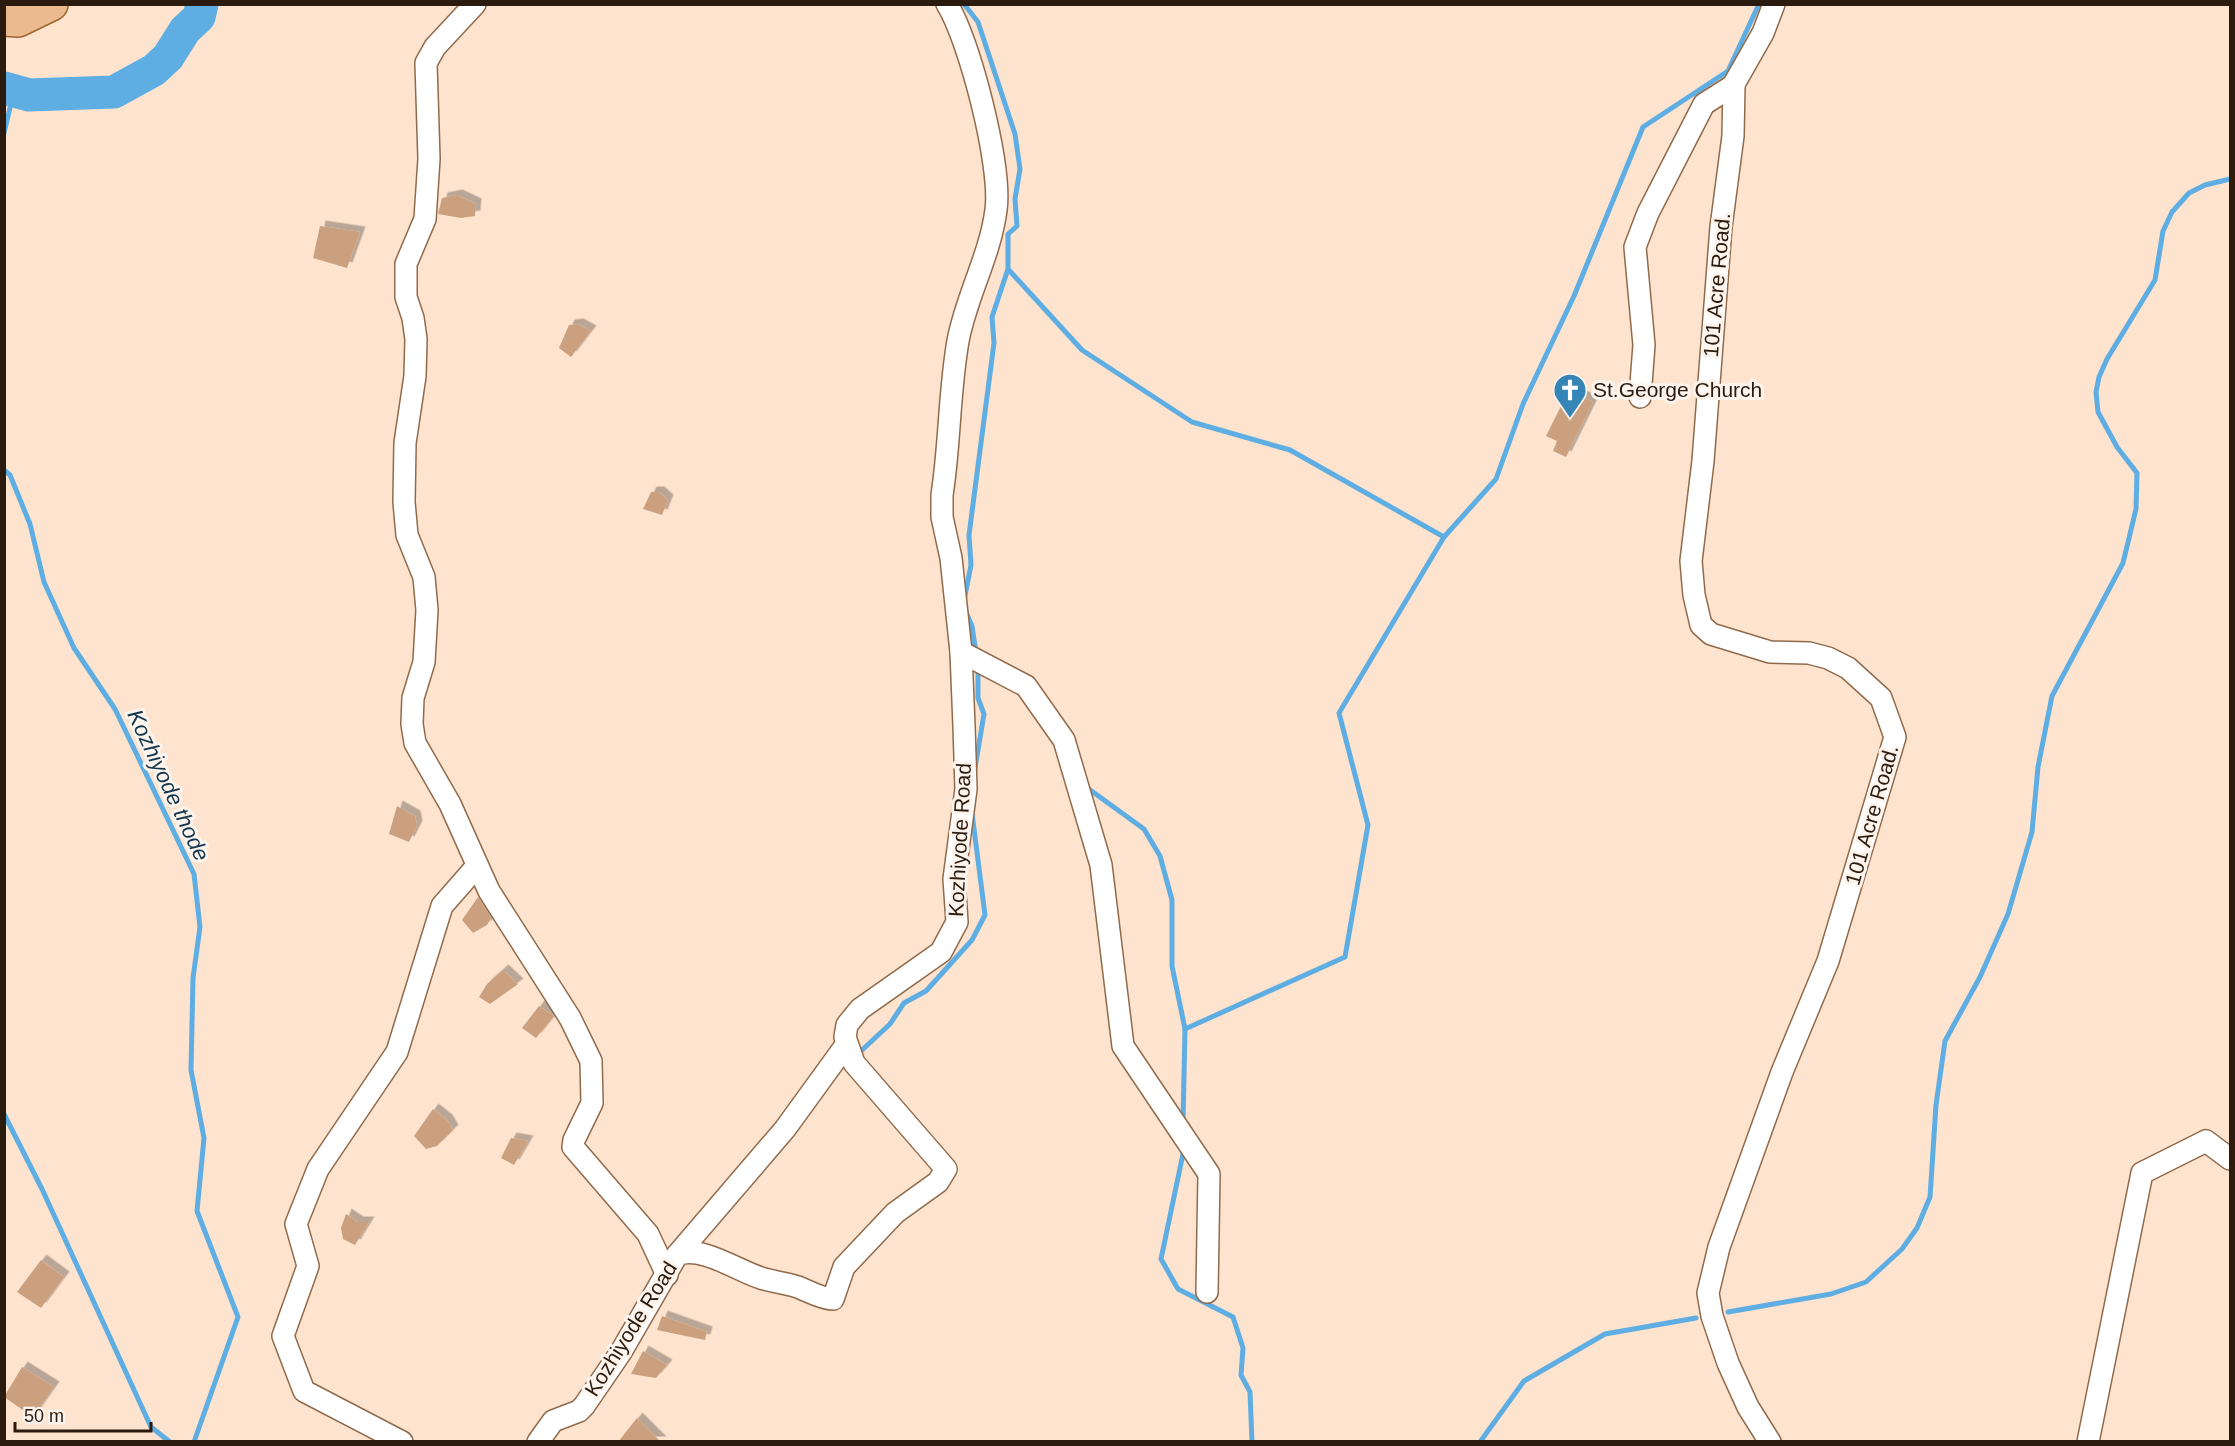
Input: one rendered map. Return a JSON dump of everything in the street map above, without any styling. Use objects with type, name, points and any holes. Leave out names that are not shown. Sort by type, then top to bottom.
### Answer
[{"type":"main road","points":[[4,20],[18,20],[51,4]]},
{"type":"street","points":[[475,4],[435,47],[426,63],[429,159],[427,200],[420,235],[412,246],[406,264],[406,297],[416,339],[415,376],[405,444],[404,502],[406,531],[424,577],[427,610],[424,663],[413,698],[413,731],[415,743],[450,804],[477,866],[498,905],[570,1018],[591,1061],[592,1103],[574,1140],[573,1147],[648,1234],[667,1275]]},
{"type":"street","name":"Kozhiyode Road","points":[[538,1442],[553,1421],[579,1411],[584,1406],[621,1352],[678,1255],[683,1252],[707,1257],[760,1278],[833,1299],[844,1267],[895,1213],[944,1176],[946,1170],[889,1101],[872,1086],[854,1063],[846,1045],[847,1025],[860,1009],[941,952],[957,922],[954,879],[966,789],[961,652],[951,558],[942,517],[942,495],[957,346],[962,320],[992,231],[997,196],[988,131],[967,46],[946,4]]},
{"type":"street","name":"101 Acre Road.","points":[[1770,1442],[1748,1407],[1728,1363],[1712,1316],[1708,1293],[1719,1247],[1782,1072],[1828,961],[1895,737],[1881,698],[1848,668],[1828,658],[1809,653],[1770,652],[1738,644],[1712,634],[1701,625],[1691,561],[1703,461],[1721,227],[1733,136],[1730,87],[1763,33],[1774,4]]},
{"type":"street","points":[[1640,396],[1644,345],[1635,247],[1648,213],[1704,104],[1730,87]]},
{"type":"street","points":[[961,652],[1026,686],[1064,740],[1101,865],[1124,1046],[1209,1174],[1207,1292]]},
{"type":"street","points":[[402,1442],[304,1391],[283,1336],[308,1266],[296,1224],[318,1169],[397,1052],[442,906],[477,866]]},
{"type":"street","points":[[678,1255],[785,1129],[846,1045]]},
{"type":"street","points":[[2088,1442],[2142,1173],[2206,1141],[2230,1159]]},
{"type":"building","points":[[457,195],[476,204],[475,216],[461,218],[438,214],[442,198]]},
{"type":"building","points":[[320,226],[360,232],[347,268],[313,258]]},
{"type":"building","points":[[578,324],[591,331],[571,357],[559,348],[569,325]]},
{"type":"building","name":"St.George Church","points":[[1569,390],[1593,402],[1566,457],[1553,451],[1557,441],[1546,436]]},
{"type":"building","points":[[651,492],[659,492],[668,500],[662,515],[643,509]]},
{"type":"building","points":[[397,806],[415,816],[417,826],[409,842],[389,834]]},
{"type":"building","points":[[478,897],[491,918],[487,925],[473,933],[462,920]]},
{"type":"building","points":[[503,970],[518,984],[490,1004],[479,997],[487,984]]},
{"type":"building","points":[[539,1006],[554,1016],[536,1038],[522,1028]]},
{"type":"building","points":[[433,1109],[447,1120],[453,1130],[437,1146],[426,1149],[414,1136]]},
{"type":"building","points":[[511,1138],[528,1141],[514,1165],[501,1158]]},
{"type":"building","points":[[346,1214],[358,1222],[369,1222],[355,1245],[343,1239],[341,1228]]},
{"type":"building","points":[[41,1260],[64,1277],[41,1308],[17,1292]]},
{"type":"building","points":[[662,1316],[707,1332],[705,1340],[657,1330]]},
{"type":"building","points":[[643,1351],[667,1365],[656,1378],[631,1374]]},
{"type":"building","points":[[22,1367],[54,1387],[33,1417],[4,1397]]},
{"type":"building","points":[[637,1418],[661,1442],[618,1442]]},
{"type":"waterway","points":[[4,88],[29,95],[114,92],[154,70],[168,57],[185,30],[199,17],[202,4]]},
{"type":"waterway","points":[[964,4],[978,22],[1015,134],[1020,169],[1015,199],[1017,226],[1008,234],[1008,269],[992,317],[994,343],[969,535],[971,565],[964,601]]},
{"type":"waterway","points":[[1444,537],[1496,479],[1523,404],[1574,296],[1643,127],[1728,71],[1759,4]]},
{"type":"waterway","name":"Kozhiyode thode","points":[[4,133],[14,91]]},
{"type":"waterway","points":[[1728,1312],[1831,1294],[1866,1282],[1902,1249],[1917,1228],[1930,1197],[1936,1105],[1945,1041],[1980,977],[2008,914],[2032,832],[2038,767],[2052,696],[2123,563],[2136,509],[2137,473],[2117,447],[2098,412],[2096,392],[2099,377],[2107,359],[2155,280],[2163,231],[2172,212],[2189,193],[2205,185],[2230,179]]},
{"type":"waterway","points":[[1008,269],[1082,350],[1192,422],[1290,450],[1444,537],[1339,713],[1368,825],[1345,957],[1185,1029]]},
{"type":"waterway","name":"Kozhiyode thode","points":[[4,470],[10,475],[30,524],[44,582],[74,648],[115,709],[194,874],[200,927],[193,978],[191,1070],[204,1138],[197,1211],[238,1317],[194,1442]]},
{"type":"waterway","points":[[965,610],[972,626],[976,653]]},
{"type":"waterway","points":[[974,774],[984,714],[978,698],[978,674]]},
{"type":"waterway","points":[[1086,787],[1144,829],[1160,856],[1172,900],[1172,966],[1185,1029],[1183,1122]]},
{"type":"waterway","points":[[861,1051],[890,1024],[904,1003],[926,991],[972,940],[985,915],[972,813]]},
{"type":"waterway","points":[[4,1114],[42,1189],[151,1427],[170,1442]]},
{"type":"waterway","points":[[1184,1149],[1161,1259],[1178,1289],[1233,1317],[1243,1348],[1241,1375],[1250,1392],[1252,1442]]},
{"type":"waterway","points":[[1480,1442],[1524,1381],[1605,1334],[1696,1318]]},
{"type":"place","name":"St.George Church","points":[[1570,419]]}]
